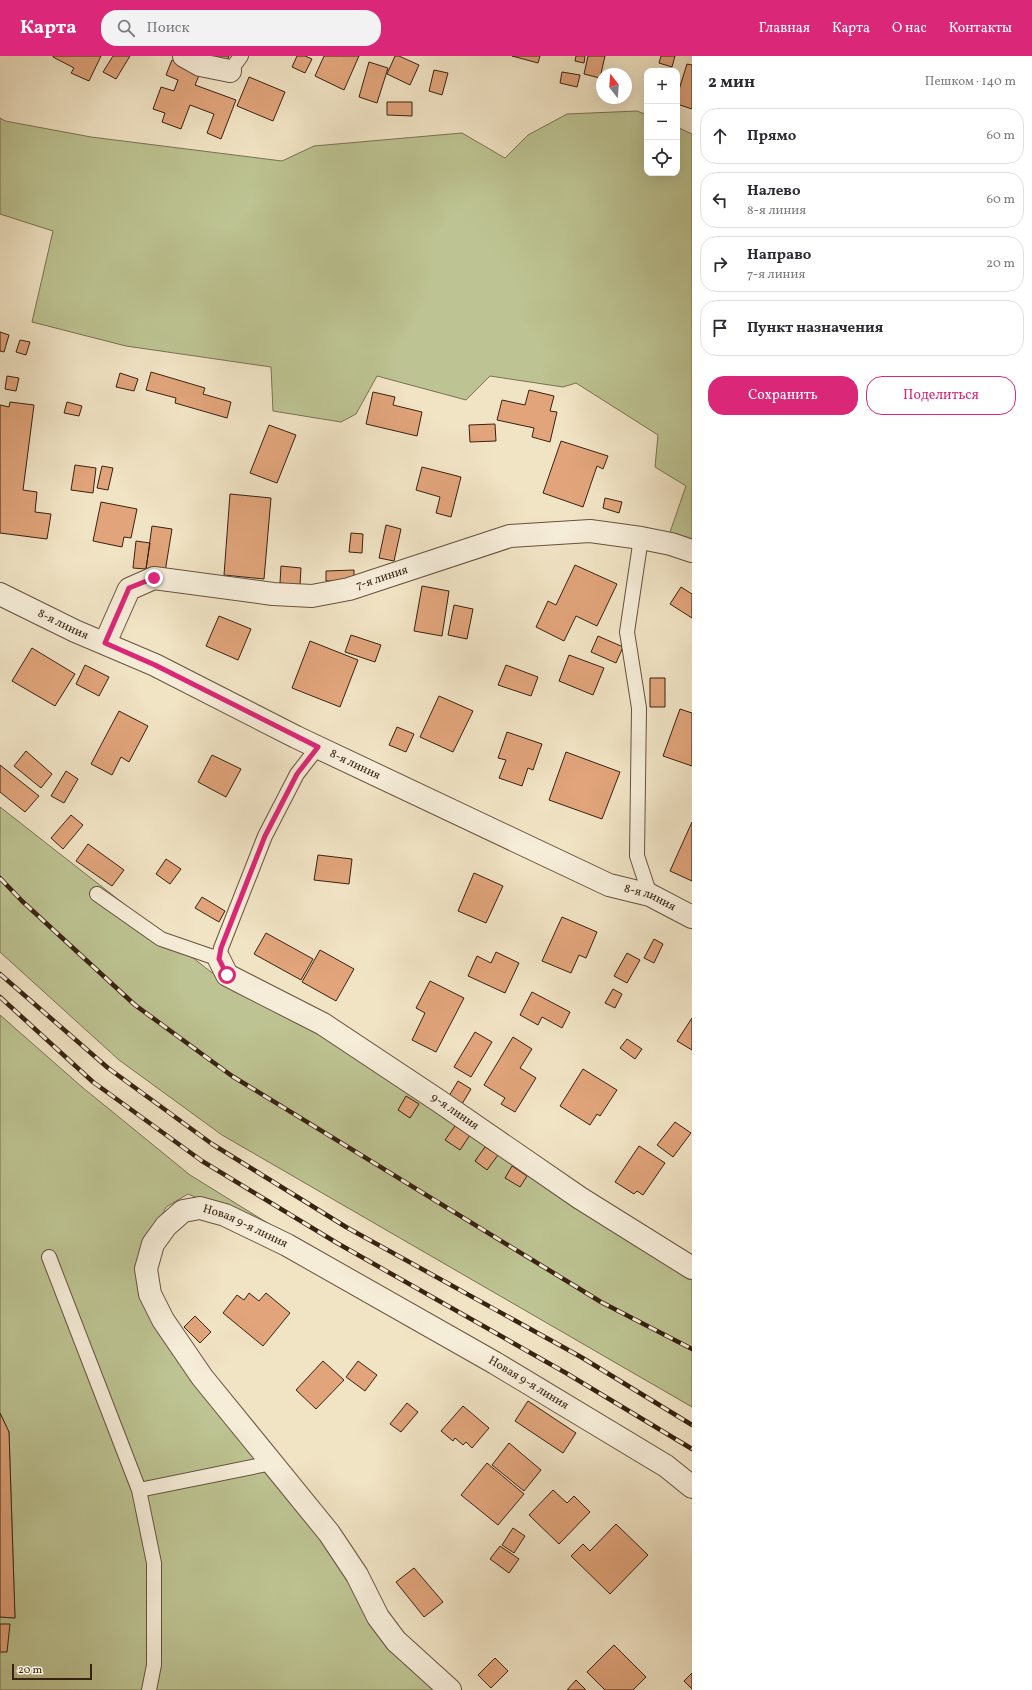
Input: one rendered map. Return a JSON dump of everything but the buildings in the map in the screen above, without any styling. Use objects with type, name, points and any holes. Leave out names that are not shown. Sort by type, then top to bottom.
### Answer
[{"type":"street","points":[[184,56],[200,65],[235,64]]},
{"type":"street","name":"7-я линия","points":[[105,643],[129,588],[154,578],[273,594],[312,596],[349,588],[510,536],[590,531],[641,538],[671,544],[692,551]]},
{"type":"street","name":"8-я линия","points":[[0,594],[75,631],[155,665],[318,747],[609,885],[650,895],[692,917]]},
{"type":"street","name":"9-я линия","points":[[219,959],[227,975],[323,1024],[439,1101],[580,1198],[692,1268]]},
{"type":"street","name":"Новая 9-я линия","points":[[450,1690],[396,1641],[378,1617],[357,1575],[329,1533],[202,1377],[163,1320],[150,1294],[146,1269],[153,1244],[166,1226],[183,1210],[200,1208],[225,1215],[287,1245],[495,1363],[666,1466],[692,1486]]},
{"type":"lane","points":[[641,538],[627,632],[639,708],[637,856],[650,895]]},
{"type":"lane","points":[[97,894],[161,939],[219,959],[221,948],[265,836],[297,774],[318,747]]},
{"type":"lane","points":[[49,1257],[139,1490],[154,1563],[154,1665],[149,1690]]},
{"type":"lane","points":[[139,1490],[272,1463]]},
{"type":"green space","points":[[637,111],[644,114],[644,176],[680,176],[680,128],[692,134],[692,543],[669,535],[686,486],[655,467],[658,435],[576,383],[563,387],[490,376],[466,400],[377,376],[356,414],[341,422],[273,411],[271,367],[126,346],[32,322],[53,231],[0,214],[0,118],[5,121],[91,137],[282,161],[314,146],[462,133],[505,158],[528,135],[567,114]]},
{"type":"green space","points":[[0,807],[211,972],[328,1035],[692,1276],[692,1407],[222,1135],[119,1060],[0,952]]},
{"type":"green space","points":[[0,1015],[82,1087],[190,1175],[287,1235],[188,1194],[166,1207],[138,1265],[323,1536],[438,1690],[0,1690],[0,1617],[15,1618],[9,1432],[0,1413]]},
{"type":"railway","points":[[0,878],[22,901],[135,1005],[232,1076],[601,1302],[692,1349]]},
{"type":"railway","points":[[0,974],[108,1068],[212,1144],[346,1227],[581,1357],[692,1425]]},
{"type":"railway","points":[[0,997],[93,1082],[202,1161],[337,1243],[566,1373],[692,1449]]},
{"type":"route","points":[[154,578],[129,588],[105,643],[155,665],[318,747],[297,774],[265,836],[221,948],[219,959],[227,975]]}]
